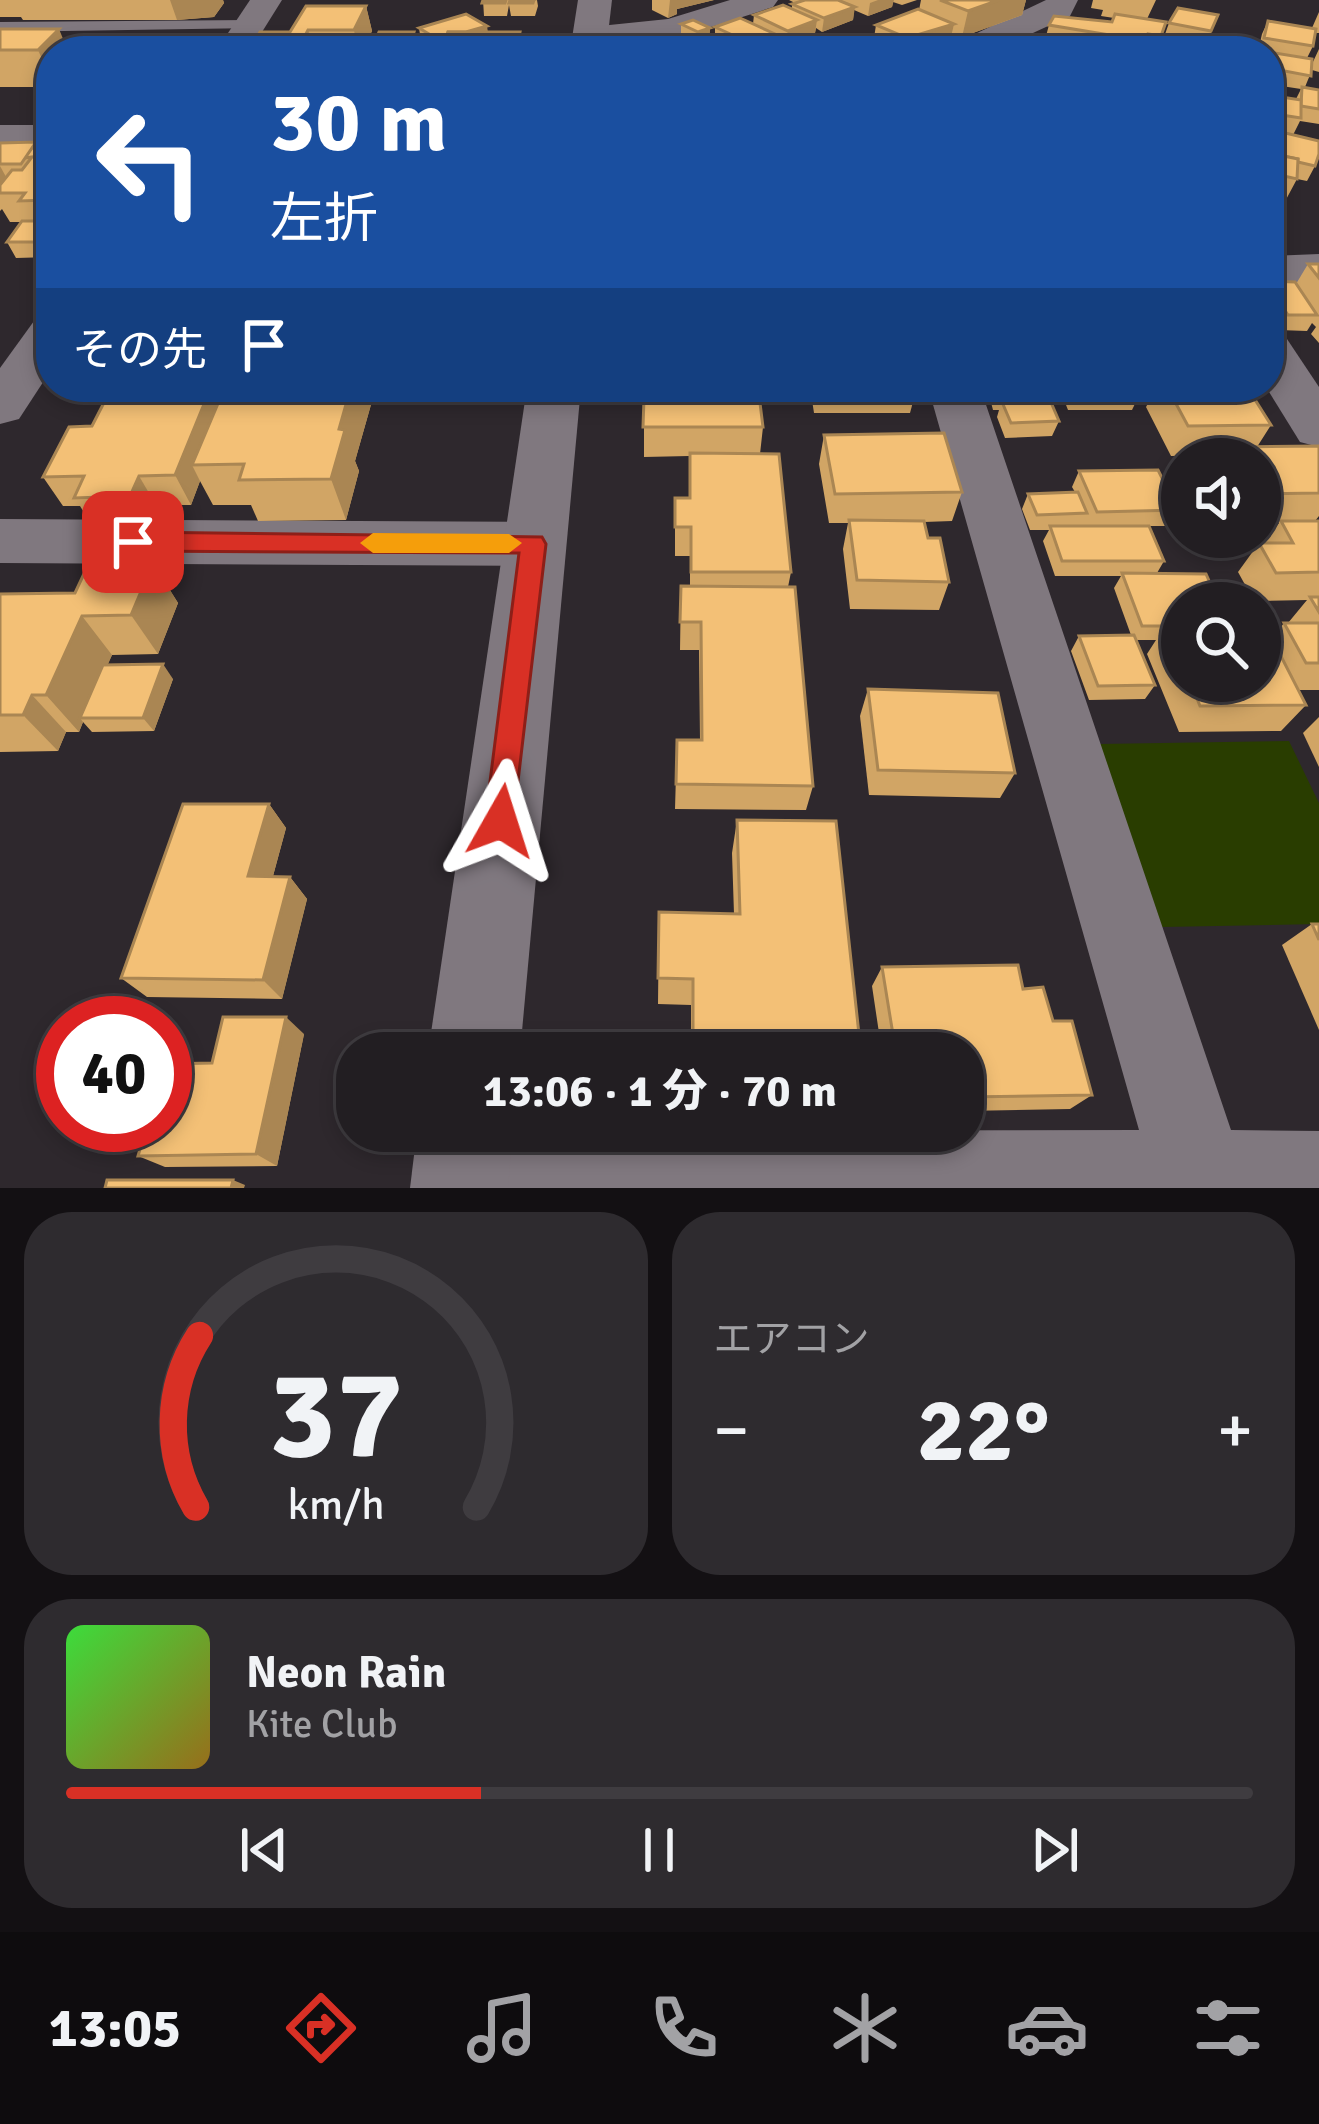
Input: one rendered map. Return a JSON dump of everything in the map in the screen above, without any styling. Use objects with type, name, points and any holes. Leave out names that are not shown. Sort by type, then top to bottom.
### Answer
[{"type":"street","points":[[590,36],[595,0]]},
{"type":"street","points":[[634,36],[673,29],[762,0]]},
{"type":"street","points":[[1002,36],[1059,9],[1062,0]]},
{"type":"street","points":[[0,137],[36,137]]},
{"type":"street","points":[[1284,269],[1319,268]]},
{"type":"street","points":[[0,406],[33,335]]},
{"type":"street","points":[[1284,374],[1319,429]]},
{"type":"street","points":[[476,1032],[552,402]]},
{"type":"street","points":[[959,402],[1199,1176]]},
{"type":"street","points":[[0,541],[533,544]]},
{"type":"street","points":[[461,1163],[1072,1183],[1199,1176],[1319,1178]]},
{"type":"lane","points":[[0,27],[250,25]]},
{"type":"green space","points":[[1289,741],[1319,803],[1319,924],[1162,927],[1099,744]]},
{"type":"building","points":[[838,0],[855,7],[824,18],[792,4]]},
{"type":"building","points":[[940,0],[999,0],[968,11]]},
{"type":"building","points":[[783,5],[817,20],[788,31],[754,15]]},
{"type":"building","points":[[306,6],[366,6],[354,30],[257,36],[260,32],[290,32]]},
{"type":"building","points":[[1178,8],[1218,15],[1211,31],[1169,23]]},
{"type":"building","points":[[918,9],[954,24],[914,36],[876,25]]},
{"type":"building","points":[[466,14],[487,26],[447,36],[432,36],[419,28]]},
{"type":"building","points":[[1115,14],[1166,22],[1161,36],[1116,36],[1049,25],[1054,16],[1112,22]]},
{"type":"building","points":[[740,18],[775,34],[735,36],[715,27]]},
{"type":"building","points":[[693,20],[710,28],[698,32],[681,24]]},
{"type":"building","points":[[1268,21],[1316,29],[1313,46],[1284,41],[1284,36],[1264,36]]},
{"type":"building","points":[[0,29],[59,29],[52,36],[36,36],[36,50],[0,50]]},
{"type":"building","points":[[379,32],[414,32],[413,36],[377,36]]},
{"type":"building","points":[[448,32],[520,32],[519,36],[447,36]]},
{"type":"building","points":[[1284,54],[1312,59],[1311,76],[1284,71]]},
{"type":"building","points":[[1302,87],[1319,90],[1319,109],[1301,106]]},
{"type":"building","points":[[1284,97],[1301,100],[1301,118],[1284,115]]},
{"type":"building","points":[[1284,133],[1319,141],[1315,166],[1284,156]]},
{"type":"building","points":[[36,142],[36,200],[19,201],[25,193],[0,193],[0,185],[12,170],[22,170],[32,157],[24,158]]},
{"type":"building","points":[[36,142],[21,164],[0,164],[0,143]]},
{"type":"building","points":[[1284,156],[1298,159],[1297,179],[1284,176]]},
{"type":"building","points":[[22,221],[36,221],[36,242],[7,242]]},
{"type":"building","points":[[1284,282],[1295,282],[1317,315],[1288,315]]},
{"type":"building","points":[[104,402],[205,402],[175,475],[139,476],[130,496],[74,498],[84,476],[43,477],[69,427],[92,426]]},
{"type":"building","points":[[219,402],[347,402],[339,429],[345,430],[331,479],[239,480],[244,464],[192,465]]},
{"type":"building","points":[[644,402],[760,402],[763,427],[643,427]]},
{"type":"building","points":[[1002,402],[1051,402],[1059,421],[1011,423]]},
{"type":"building","points":[[1175,402],[1256,402],[1271,425],[1188,426]]},
{"type":"building","points":[[944,433],[962,492],[835,494],[824,435]]},
{"type":"building","points":[[1281,446],[1319,446],[1319,493],[1281,494]]},
{"type":"building","points":[[690,453],[779,454],[791,572],[691,572],[691,527],[675,527],[675,498],[690,498]]},
{"type":"building","points":[[1158,470],[1161,510],[1097,512],[1079,471]]},
{"type":"building","points":[[1078,492],[1087,513],[1037,515],[1028,494]]},
{"type":"building","points":[[849,520],[924,521],[928,538],[940,538],[949,582],[857,580]]},
{"type":"building","points":[[1281,521],[1319,521],[1319,572],[1276,573],[1268,558],[1281,558],[1281,543],[1293,543]]},
{"type":"building","points":[[1050,526],[1149,526],[1164,561],[1062,561]]},
{"type":"building","points":[[89,563],[153,563],[131,615],[82,616],[46,695],[32,695],[23,715],[0,715],[0,594],[75,593]]},
{"type":"building","points":[[1122,573],[1206,574],[1210,582],[1161,582],[1161,626],[1142,626]]},
{"type":"building","points":[[681,586],[795,587],[813,786],[676,784],[677,740],[702,740],[701,622],[680,622]]},
{"type":"building","points":[[1284,623],[1319,623],[1319,663],[1306,663]]},
{"type":"building","points":[[1134,635],[1155,685],[1098,686],[1079,636]]},
{"type":"building","points":[[1281,656],[1306,705],[1200,706],[1198,702],[1281,702]]},
{"type":"building","points":[[163,664],[143,718],[80,718],[103,665]]},
{"type":"building","points":[[868,689],[998,693],[1015,773],[878,770]]},
{"type":"building","points":[[183,804],[269,804],[248,876],[290,877],[263,980],[121,978]]},
{"type":"building","points":[[737,820],[836,821],[859,1032],[693,1032],[693,979],[658,978],[659,912],[740,914]]},
{"type":"building","points":[[1018,965],[1023,989],[1043,987],[1053,1021],[1072,1021],[1092,1095],[984,1097],[984,1032],[893,1032],[882,967]]},
{"type":"building","points":[[223,1017],[286,1017],[256,1154],[138,1156],[139,1152],[192,1152],[192,1063],[212,1063]]},
{"type":"building","points":[[107,1180],[233,1180],[231,1188],[105,1188]]},
{"type":"slow traffic","points":[[373,543],[509,543]]},
{"type":"route","points":[[133,542],[533,544],[501,821]]}]
